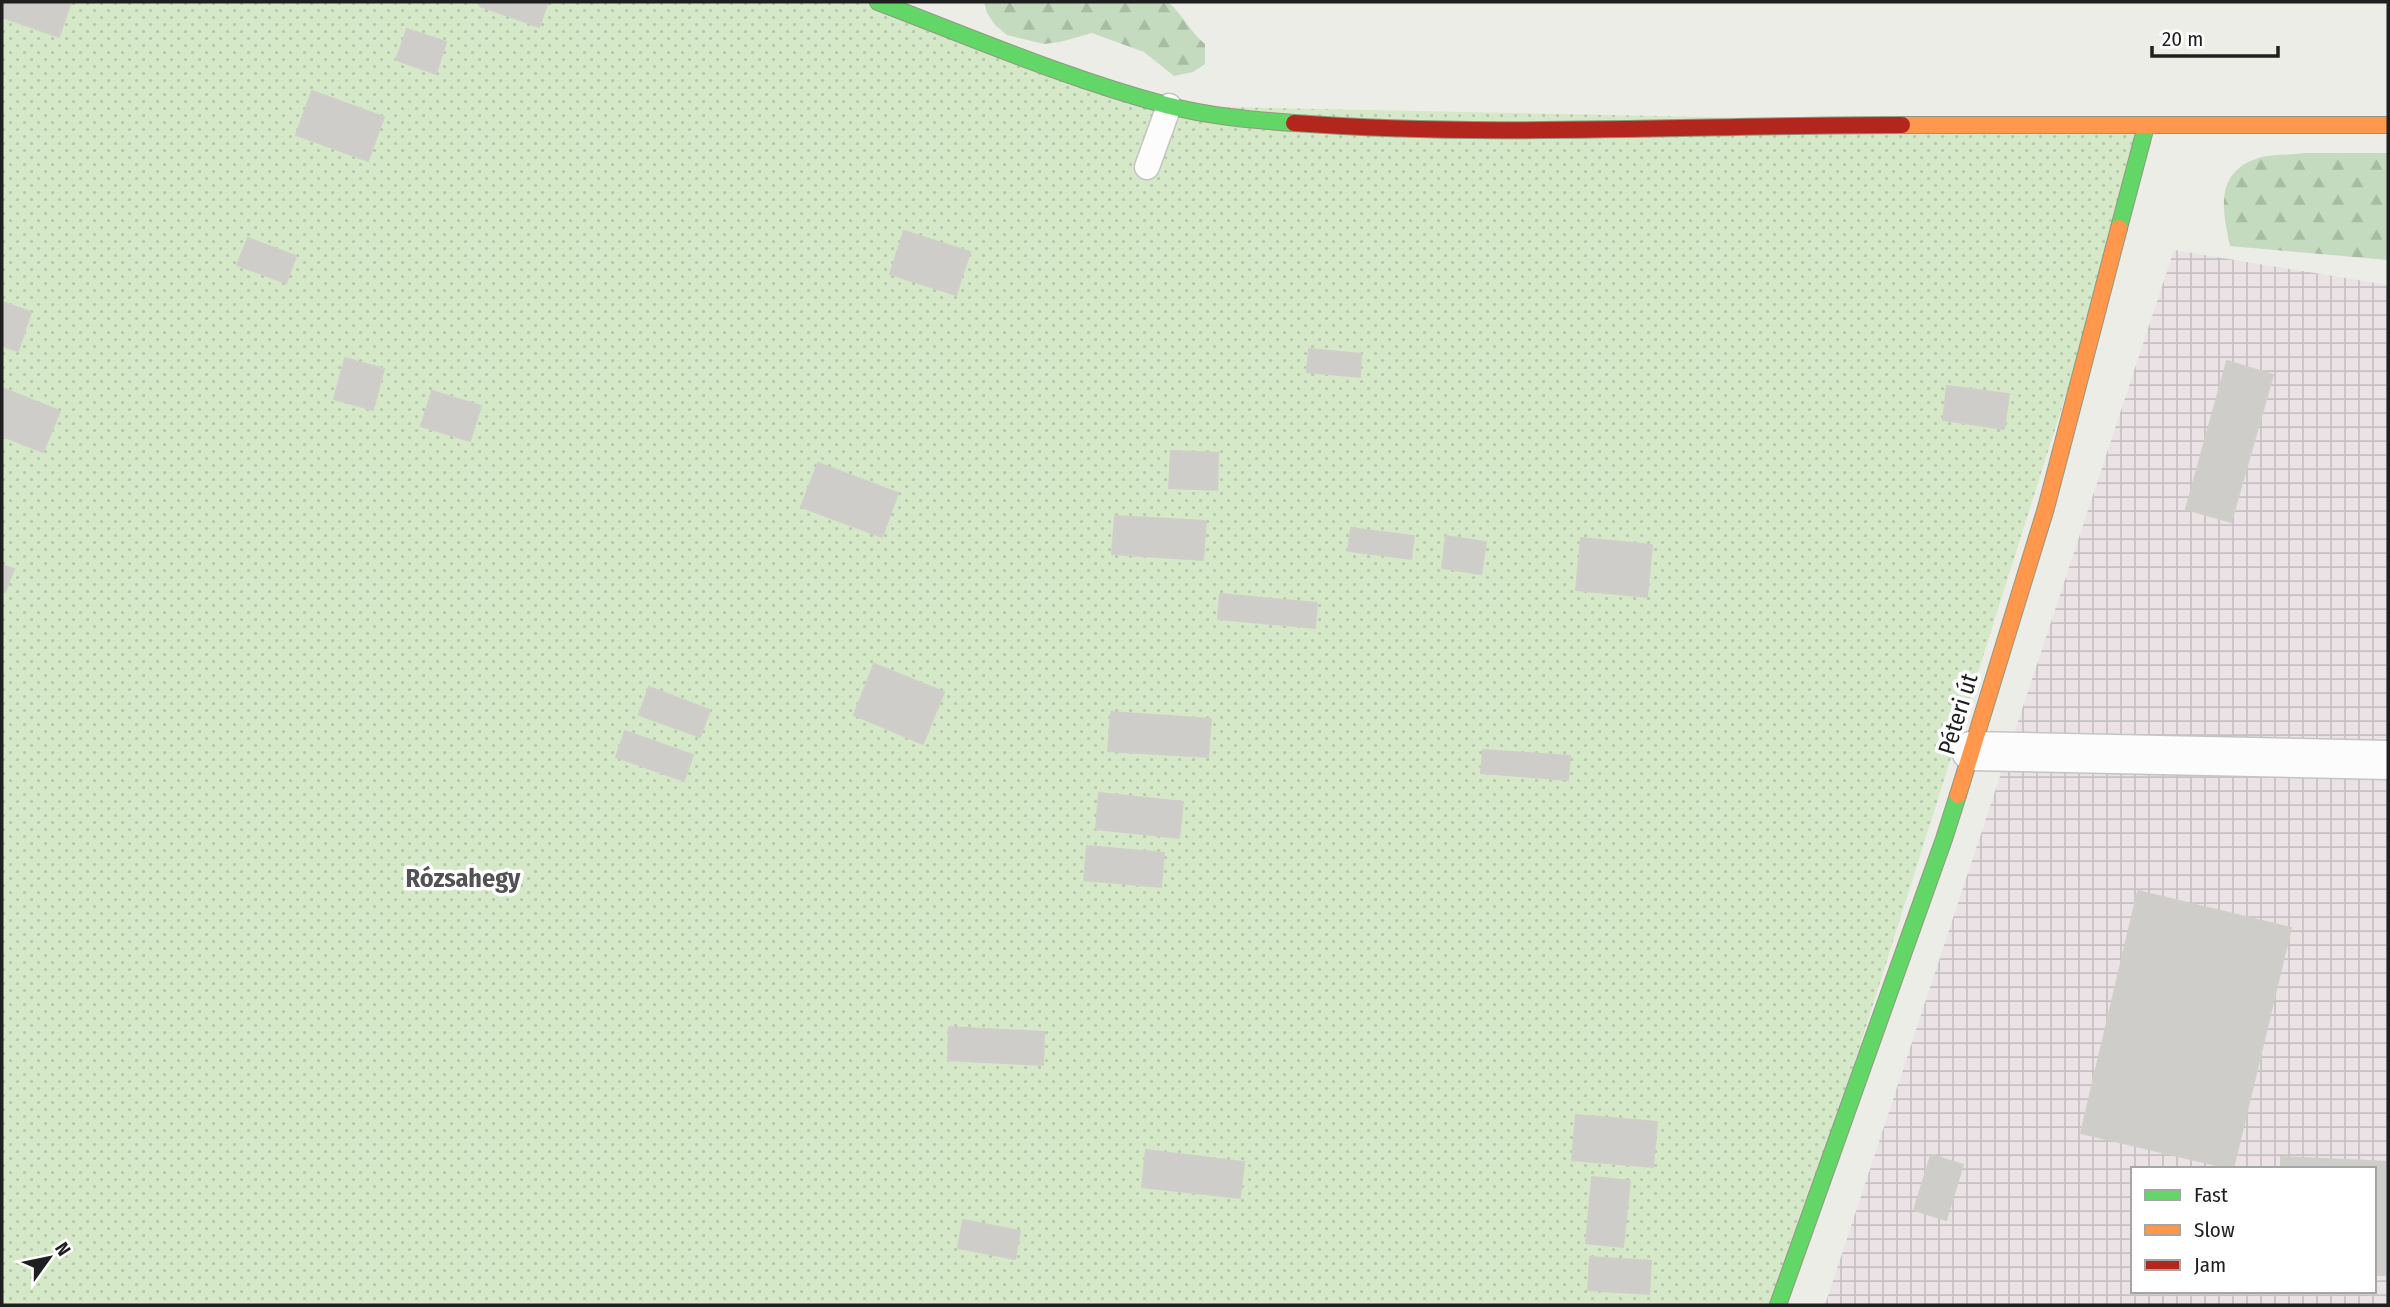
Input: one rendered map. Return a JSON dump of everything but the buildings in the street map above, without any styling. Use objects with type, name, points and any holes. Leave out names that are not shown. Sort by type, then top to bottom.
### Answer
[{"type":"main road","points":[[878,2],[1077,78],[1169,106],[1257,120],[1380,129],[1525,131],[1909,125],[2388,125]]},
{"type":"main road","name":"Péteri út","points":[[1778,1305],[1944,839],[2046,508],[2146,126]]},
{"type":"street","points":[[1971,751],[2388,760]]},
{"type":"lane","points":[[1147,167],[1169,106]]},
{"type":"shaded area","points":[[2174,250],[2388,285],[2388,1305],[1825,1305]]},
{"type":"green space","points":[[2,2],[878,2],[1169,106],[2146,126],[2117,233],[1778,1305],[2,1305]]},
{"type":"green space","points":[[984,2],[1168,2],[1205,44],[1205,64],[1193,72],[1174,76],[1144,52],[1092,33],[1044,44],[1007,35],[995,25]]},
{"type":"green space","points":[[2305,153],[2388,153],[2388,260],[2230,246],[2225,218],[2225,192],[2236,171],[2262,157]]},
{"type":"traffic: fast","points":[[878,2],[1129,95],[1197,112],[1294,123]]},
{"type":"traffic: fast","points":[[2119,228],[2146,126]]},
{"type":"traffic: fast","points":[[1778,1305],[1958,795]]},
{"type":"traffic: slow","points":[[1902,125],[2388,125]]},
{"type":"traffic: slow","points":[[1958,795],[2046,508],[2119,228]]},
{"type":"traffic: jam","points":[[1294,123],[1446,130],[1902,125]]},
{"type":"district","name":"Rózsahegy","points":[[463,878]]}]
